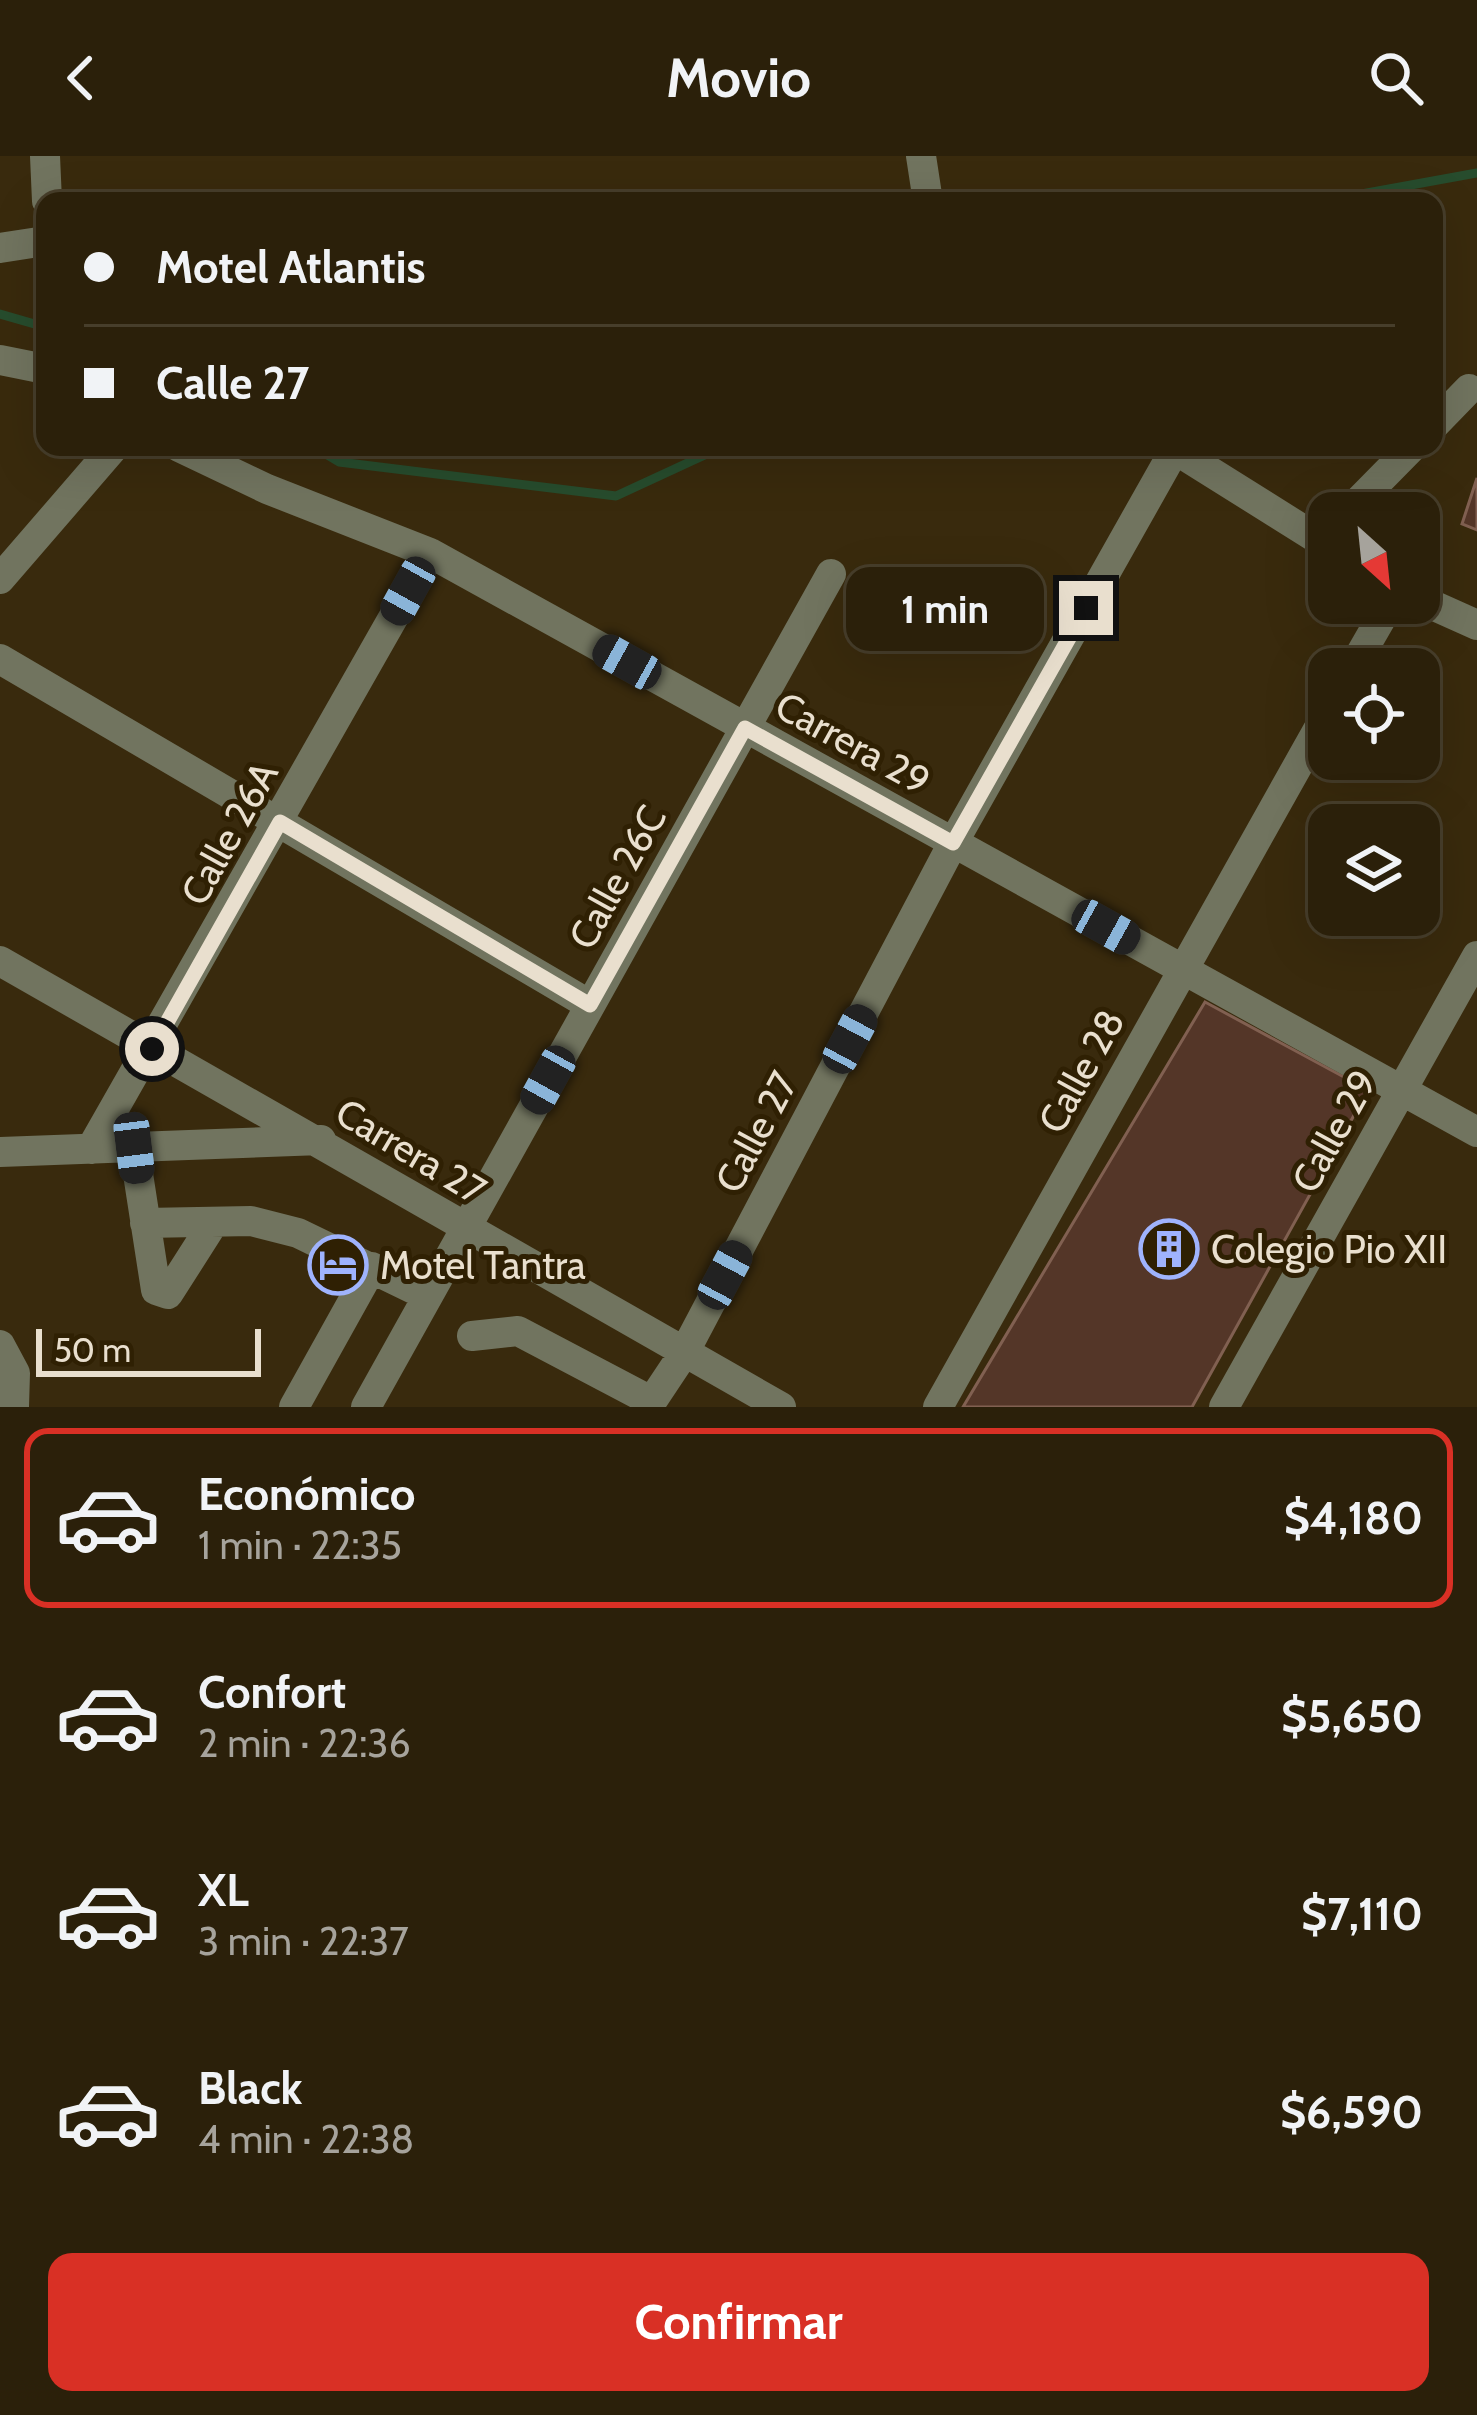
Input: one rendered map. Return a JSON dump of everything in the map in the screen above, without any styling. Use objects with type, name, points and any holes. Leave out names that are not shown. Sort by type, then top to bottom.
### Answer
[{"type":"street","points":[[45,156],[47,192]]},
{"type":"street","points":[[921,156],[927,192]]},
{"type":"street","points":[[0,248],[36,242]]},
{"type":"street","points":[[0,360],[36,367]]},
{"type":"street","points":[[1443,415],[1469,389]]},
{"type":"street","points":[[0,579],[106,456]]},
{"type":"street","name":"Carrera 29","points":[[198,456],[267,489],[430,553],[1477,1132]]},
{"type":"street","name":"Calle 27","points":[[650,1404],[684,1353],[953,843],[1168,456]]},
{"type":"street","points":[[1184,456],[1308,528]]},
{"type":"street","points":[[1368,492],[1403,456]]},
{"type":"street","name":"Calle 26A","points":[[92,1149],[430,553]]},
{"type":"street","name":"Calle 26C","points":[[365,1407],[831,574]]},
{"type":"street","points":[[1440,608],[1477,625]]},
{"type":"street","points":[[0,659],[590,1005]]},
{"type":"street","name":"Calle 28","points":[[938,1407],[1308,747]]},
{"type":"street","name":"Calle 29","points":[[1224,1407],[1477,956]]},
{"type":"street","name":"Carrera 27","points":[[0,961],[781,1407]]},
{"type":"street","points":[[0,1152],[321,1141]]},
{"type":"street","points":[[134,1148],[156,1290],[168,1294],[212,1225]]},
{"type":"street","points":[[145,1223],[251,1221],[298,1233],[428,1296]]},
{"type":"street","points":[[294,1407],[372,1267]]},
{"type":"street","points":[[472,1336],[518,1331],[650,1404]]},
{"type":"street","points":[[0,1345],[15,1373],[14,1407]]},
{"type":"building","points":[[1477,478],[1477,530],[1462,524]]},
{"type":"building","name":"Colegio Pio XII","points":[[1205,1002],[1368,1090],[1192,1407],[963,1407]]},
{"type":"waterway","points":[[1372,192],[1477,173]]},
{"type":"waterway","points":[[0,314],[36,324]]},
{"type":"waterway","points":[[329,456],[339,462],[616,496],[703,456]]},
{"type":"place","name":"Colegio Pio XII","points":[[1169,1249]]},
{"type":"place","name":"Motel Tantra","points":[[338,1265]]},
{"type":"route","points":[[152,1049],[280,822],[590,1005],[745,728],[953,843],[1086,608]]}]
